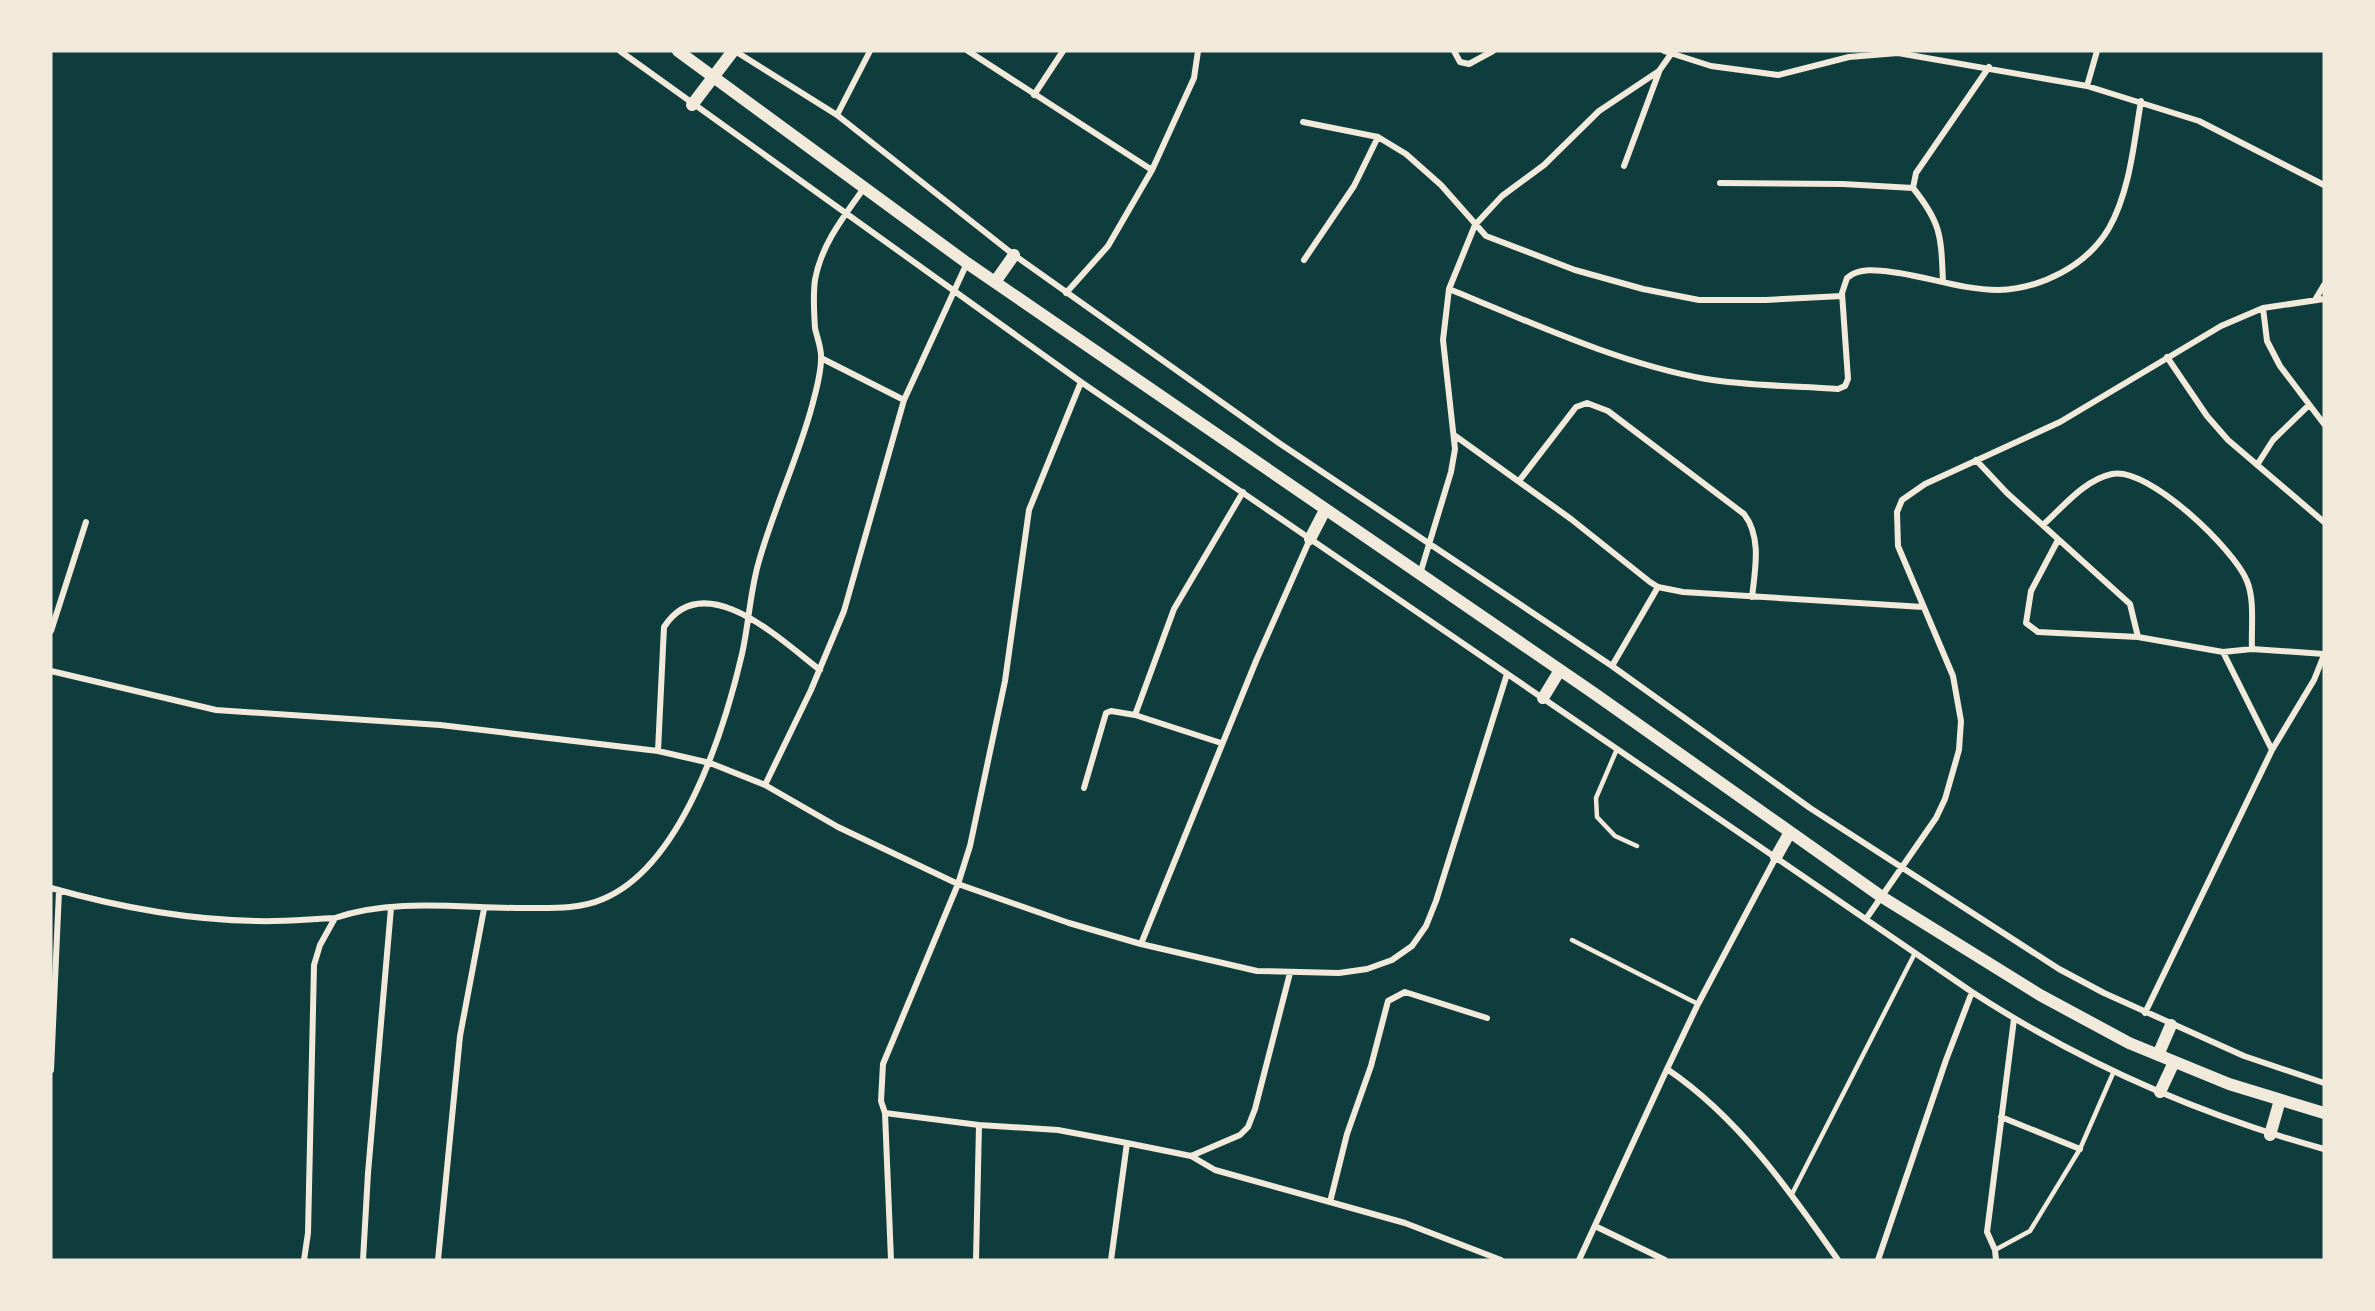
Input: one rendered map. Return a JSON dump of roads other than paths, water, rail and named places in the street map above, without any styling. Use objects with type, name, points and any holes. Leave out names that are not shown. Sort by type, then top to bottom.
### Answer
[{"type":"main road","points":[[678,51],[967,263],[1560,670],[1882,897],[2086,1022],[2174,1062],[2280,1100],[2324,1113]]},
{"type":"main road","points":[[692,105],[734,51]]},
{"type":"main road","points":[[995,282],[1014,255]]},
{"type":"main road","points":[[1310,539],[1325,510]]},
{"type":"main road","points":[[1543,698],[1560,670]]},
{"type":"main road","points":[[1776,857],[1790,832]]},
{"type":"main road","points":[[2158,1055],[2172,1025]]},
{"type":"main road","points":[[2160,1092],[2174,1062]]},
{"type":"main road","points":[[2270,1135],[2280,1100]]},
{"type":"street","points":[[620,51],[692,105],[1081,382],[1972,992],[2014,1019],[2160,1092],[2270,1135],[2324,1149]]},
{"type":"street","points":[[734,51],[837,115],[1014,255],[1279,443],[1430,543],[1532,615],[1612,666],[1810,808],[2059,969],[2145,1013],[2244,1056],[2324,1083]]},
{"type":"street","points":[[837,115],[870,51]]},
{"type":"street","points":[[968,51],[1034,96],[1152,170]]},
{"type":"street","points":[[1034,96],[1063,51]]},
{"type":"street","points":[[1066,293],[1108,246],[1152,170],[1194,78],[1198,51]]},
{"type":"street","points":[[1454,51],[1460,62],[1469,64],[1493,51]]},
{"type":"street","points":[[1664,51],[1712,66],[1778,75],[1812,64],[1862,54],[1919,53],[2087,86],[2199,121],[2324,185]]},
{"type":"street","points":[[2087,86],[2097,51]]},
{"type":"street","points":[[1624,166],[1659,71],[1671,54]]},
{"type":"street","points":[[1913,188],[1916,172],[1989,67]]},
{"type":"street","points":[[1420,575],[1451,472],[1454,435],[1443,340],[1449,289],[1475,225],[1502,196],[1544,165],[1599,111],[1659,71]]},
{"type":"street","points":[[1449,289],[1578,341],[1671,371],[1740,383],[1838,389],[1845,386],[1848,379],[1842,296],[1846,278],[1859,271],[1892,272],[1995,290],[2040,283],[2062,272],[2084,257],[2099,242],[2113,218],[2122,191],[2141,101]]},
{"type":"street","points":[[1303,122],[1378,137],[1406,154],[1441,185],[1486,236],[1521,252],[1575,270],[1669,295],[1700,300],[1766,300],[1842,296]]},
{"type":"street","points":[[1304,260],[1354,186],[1378,137]]},
{"type":"street","points":[[1719,183],[1842,184],[1913,188],[1931,210],[1938,225],[1943,282]]},
{"type":"street","points":[[51,888],[116,906],[209,919],[258,921],[335,918],[356,911],[391,908],[577,907],[601,900],[620,891],[642,872],[670,837],[710,763],[726,715],[749,615],[750,595],[758,562],[812,406],[821,358],[815,326],[815,282],[830,237],[864,188]]},
{"type":"street","points":[[765,785],[820,670],[844,611],[904,400],[953,289],[967,263]]},
{"type":"street","points":[[2315,300],[2324,285]]},
{"type":"street","points":[[1866,919],[1936,818],[1946,799],[1959,750],[1959,700],[1953,676],[1898,546],[1896,534],[1899,505],[1913,491],[2060,422],[2221,326],[2263,308],[2324,299]]},
{"type":"street","points":[[2263,308],[2267,341],[2280,366],[2324,424]]},
{"type":"street","points":[[2167,357],[2207,416],[2257,465],[2324,522]]},
{"type":"street","points":[[821,358],[904,400]]},
{"type":"street","points":[[891,1260],[885,1113],[881,1101],[882,1065],[958,884],[970,846],[1005,681],[1029,510],[1081,382]]},
{"type":"street","points":[[1519,481],[1576,407],[1587,403],[1608,411],[1744,514],[1751,523],[1755,543],[1752,597]]},
{"type":"street","points":[[2257,465],[2273,440],[2308,405]]},
{"type":"street","points":[[1454,435],[1519,481],[1658,587],[1683,592],[1923,607]]},
{"type":"street","points":[[1976,460],[2007,493],[2130,604],[2138,638]]},
{"type":"street","points":[[2043,525],[2077,494],[2114,474],[2133,476],[2158,489],[2219,543],[2247,580],[2250,593],[2252,649]]},
{"type":"street","points":[[1135,715],[1174,609],[1243,492]]},
{"type":"street","points":[[51,631],[86,522]]},
{"type":"street","points":[[1141,944],[1221,743],[1310,539]]},
{"type":"street","points":[[2058,540],[2031,591],[2026,614],[2026,623],[2030,629],[2038,632],[2138,638],[2223,652],[2252,649],[2324,655],[2302,701],[2272,750],[2145,1013]]},
{"type":"street","points":[[1612,666],[1658,587]]},
{"type":"street","points":[[658,752],[664,627],[672,614],[686,607],[708,602],[749,615],[820,670]]},
{"type":"street","points":[[2223,652],[2272,750]]},
{"type":"street","points":[[51,671],[216,710],[440,725],[658,752],[710,763],[765,785],[838,827],[958,884],[1069,923],[1141,944],[1236,967],[1290,974],[1339,974],[1366,969],[1392,960],[1412,946],[1426,926],[1436,902],[1507,674]]},
{"type":"street","points":[[1084,788],[1106,713],[1112,711],[1135,715],[1221,743]]},
{"type":"street","points":[[1579,1260],[1698,1004],[1776,857]]},
{"type":"street","points":[[51,1070],[59,891]]},
{"type":"street","points":[[363,1260],[391,908]]},
{"type":"street","points":[[438,1260],[460,1036],[484,909]]},
{"type":"street","points":[[304,1260],[308,1233],[314,965],[320,945],[335,918]]},
{"type":"street","points":[[1191,1156],[1229,1142],[1248,1127],[1290,974]]},
{"type":"street","points":[[1330,1202],[1347,1134],[1371,1066],[1388,1001],[1405,992],[1487,1018]]},
{"type":"street","points":[[1878,1260],[1946,1060],[1972,992]]},
{"type":"street","points":[[1996,1260],[1995,1250],[1987,1232],[2014,1019]]},
{"type":"street","points":[[1667,1069],[1701,1095],[1792,1194],[1838,1260]]},
{"type":"street","points":[[885,1113],[980,1125],[1058,1130],[1191,1156],[1215,1170],[1405,1222],[1502,1260]]},
{"type":"street","points":[[2001,1117],[2080,1149]]},
{"type":"street","points":[[976,1260],[980,1125]]},
{"type":"street","points":[[1111,1260],[1127,1143]]},
{"type":"street","points":[[1595,1226],[1665,1260]]},
{"type":"lane","points":[[1617,749],[1596,798],[1597,817],[1615,836],[1636,846]]},
{"type":"lane","points":[[1572,940],[1698,1004]]},
{"type":"lane","points":[[1792,1194],[1916,953]]},
{"type":"lane","points":[[1995,1250],[2030,1231],[2080,1149],[2114,1071]]}]
